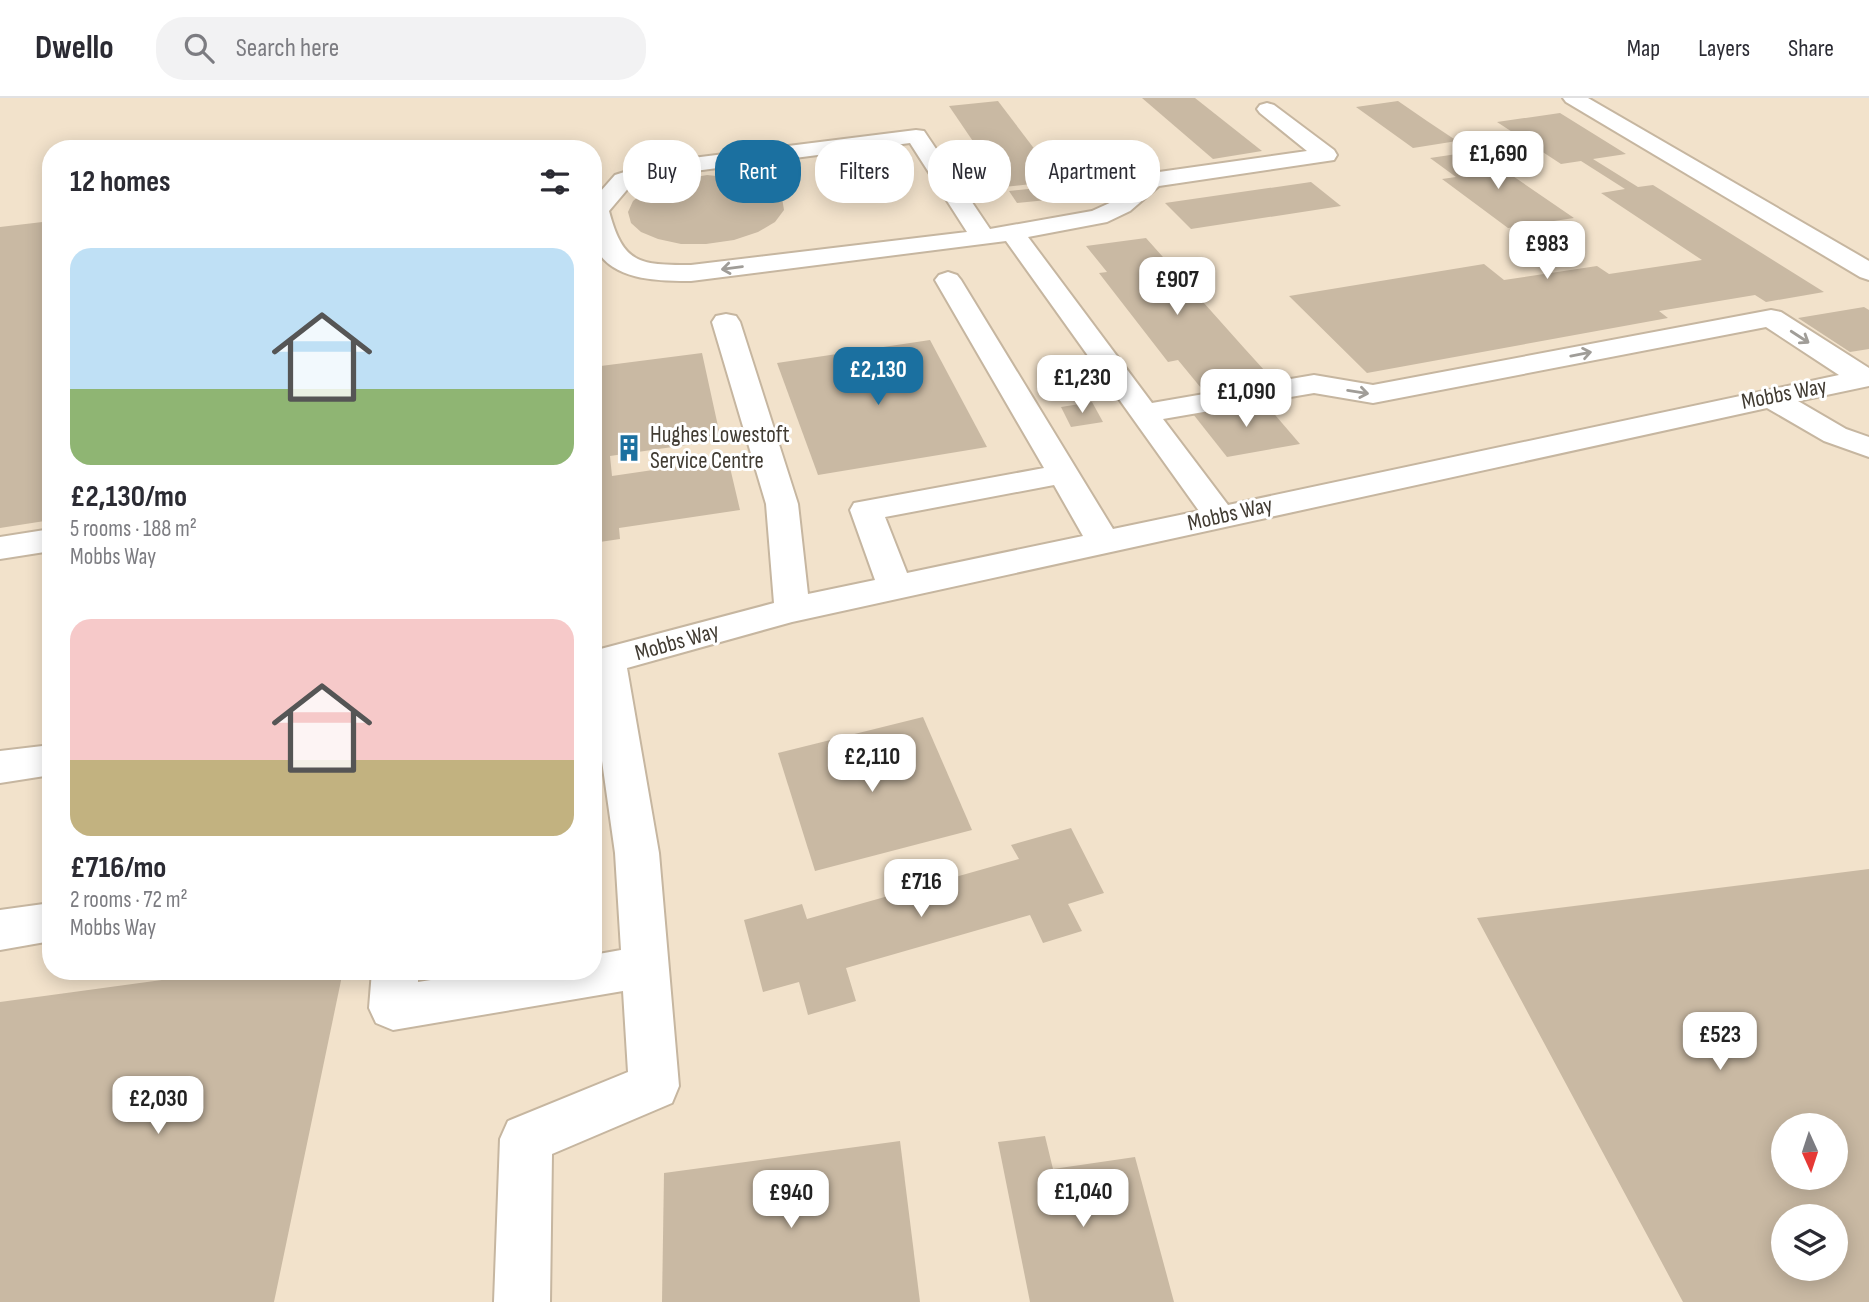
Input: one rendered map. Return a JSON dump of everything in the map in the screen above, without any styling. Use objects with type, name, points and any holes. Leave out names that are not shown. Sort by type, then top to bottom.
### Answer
[{"type":"street","points":[[1573,98],[1869,272]]},
{"type":"street","points":[[602,225],[610,248],[627,264],[650,273],[691,273],[1013,233],[1099,217],[1122,206],[1152,180],[1326,155],[1267,109]]},
{"type":"street","points":[[602,204],[623,180],[653,170],[916,136],[983,237]]},
{"type":"street","points":[[1013,233],[1219,516]]},
{"type":"street","points":[[948,281],[1104,543]]},
{"type":"street","points":[[1145,413],[1314,384],[1373,394],[1771,318],[1866,378]]},
{"type":"street","points":[[726,322],[782,504],[792,610]]},
{"type":"street","name":"Mobbs Way","points":[[602,662],[792,610],[1866,378]]},
{"type":"street","points":[[1769,397],[1835,435],[1869,448]]},
{"type":"street","points":[[895,587],[866,510],[1063,474]]},
{"type":"street","points":[[0,548],[42,541]]},
{"type":"street","points":[[522,1302],[526,1139],[654,1086],[638,853],[602,673]]},
{"type":"street","points":[[0,767],[42,761]]},
{"type":"street","points":[[0,930],[42,923]]},
{"type":"street","points":[[602,974],[644,967]]},
{"type":"street","points":[[395,980],[393,1008],[564,980]]},
{"type":"building","points":[[1142,98],[1195,98],[1262,151],[1213,159]]},
{"type":"building","points":[[998,101],[1027,140],[1025,140],[1025,185],[1011,186],[1011,140],[972,140],[949,106]]},
{"type":"building","points":[[1398,101],[1457,141],[1413,148],[1356,107]]},
{"type":"building","points":[[1560,113],[1626,154],[1593,159],[1638,187],[1653,185],[1824,292],[1766,302],[1755,295],[1659,311],[1668,318],[1367,373],[1289,296],[1484,264],[1504,280],[1597,266],[1609,274],[1702,260],[1601,193],[1625,189],[1581,161],[1561,164],[1497,122]]},
{"type":"building","points":[[1477,151],[1574,218],[1508,228],[1442,179],[1456,177],[1430,158]]},
{"type":"building","points":[[701,176],[715,176],[715,203],[783,203],[784,210],[775,222],[758,232],[734,240],[706,244],[681,244],[658,239],[641,232],[631,223],[628,212],[632,203],[701,203]]},
{"type":"building","points":[[1311,182],[1341,206],[1191,229],[1165,203]]},
{"type":"building","points":[[1025,189],[1025,202],[1017,203],[1011,191]]},
{"type":"building","points":[[42,222],[42,521],[0,528],[0,227]]},
{"type":"building","points":[[1146,238],[1275,382],[1206,394],[1178,360],[1168,362],[1099,273],[1107,272],[1086,246]]},
{"type":"building","points":[[1864,307],[1869,310],[1869,349],[1850,352],[1798,318]]},
{"type":"building","points":[[930,340],[987,447],[818,475],[777,363]]},
{"type":"building","name":"Hughes Lowestoft Service Centre","points":[[702,353],[721,440],[610,456],[612,476],[728,459],[740,510],[619,528],[620,539],[602,542],[602,366]]},
{"type":"building","points":[[1092,402],[1103,422],[1071,427],[1061,407]]},
{"type":"building","points":[[1264,402],[1300,444],[1227,457],[1193,414]]},
{"type":"building","points":[[923,717],[972,830],[815,871],[778,753]]},
{"type":"building","points":[[1071,828],[1104,893],[1068,904],[1082,931],[1043,943],[1030,915],[846,968],[856,1001],[808,1015],[799,982],[763,992],[744,920],[802,904],[807,919],[1019,859],[1011,845]]},
{"type":"building","points":[[1869,869],[1869,1302],[1683,1302],[1477,918]]},
{"type":"building","points":[[162,980],[341,980],[274,1302],[0,1302],[0,1002]]},
{"type":"building","points":[[1045,1136],[1053,1169],[1135,1157],[1174,1302],[1030,1302],[998,1142]]},
{"type":"building","points":[[900,1141],[920,1302],[662,1302],[664,1173]]},
{"type":"place","name":"Hughes Lowestoft Service Centre","points":[[629,448]]}]
